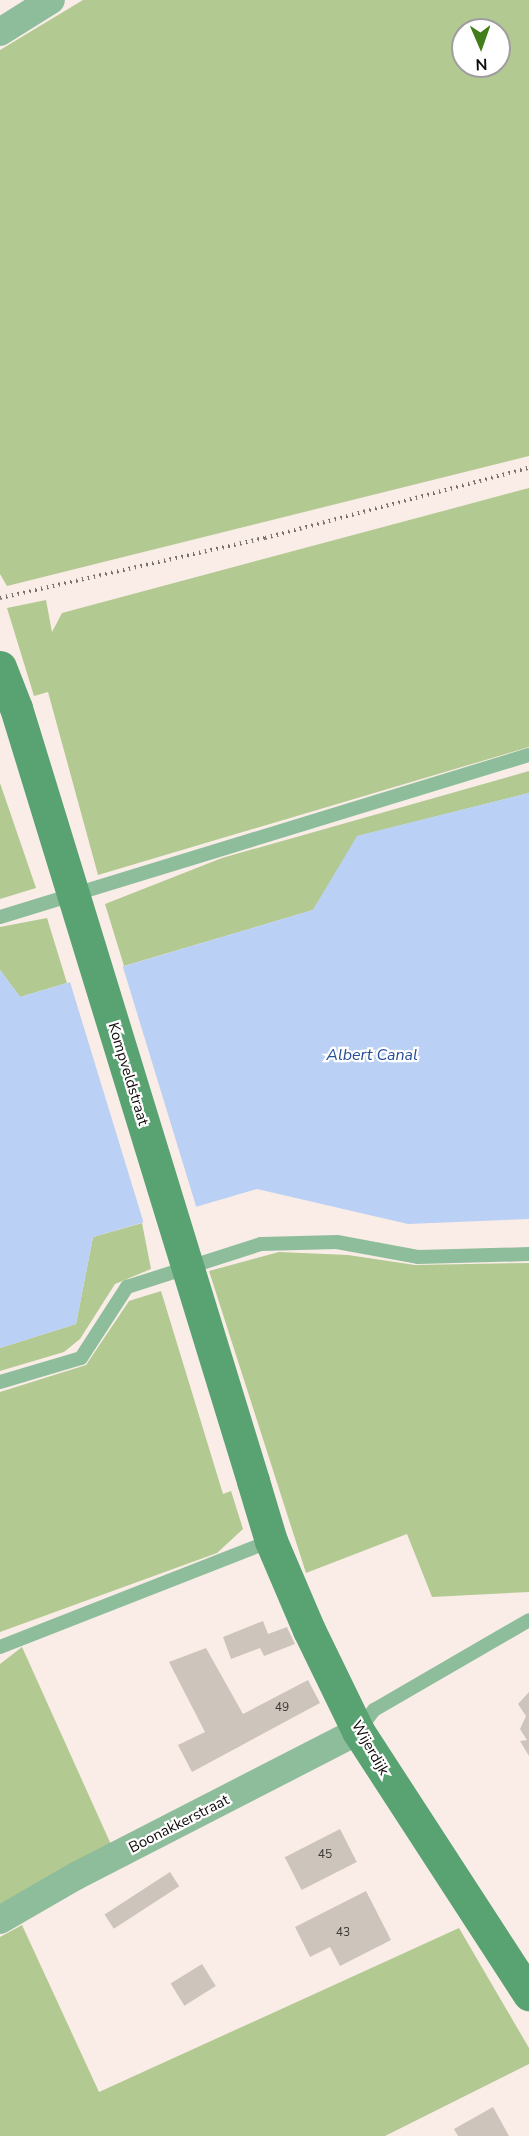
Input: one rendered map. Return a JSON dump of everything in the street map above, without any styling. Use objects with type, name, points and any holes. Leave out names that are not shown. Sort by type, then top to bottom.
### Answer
[{"type":"street","points":[[0,32],[51,0]]},
{"type":"street","name":"Kompveldstraat","points":[[0,667],[16,708],[253,1481]]},
{"type":"street","name":"Wijerdijk","points":[[253,1481],[270,1541],[309,1630],[358,1731],[405,1808],[529,1994]]},
{"type":"street","name":"Boonakkerstraat","points":[[0,1920],[76,1876],[358,1731]]},
{"type":"lane","points":[[0,917],[529,755]]},
{"type":"lane","points":[[0,1382],[81,1358],[127,1287],[261,1244],[337,1242],[418,1257],[529,1254]]},
{"type":"lane","points":[[0,1647],[270,1541]]},
{"type":"lane","points":[[358,1731],[374,1710],[529,1620]]},
{"type":"path","points":[[0,598],[265,538],[529,468]]},
{"type":"green space","points":[[83,0],[529,0],[529,456],[7,586],[0,574],[0,50]]},
{"type":"green space","points":[[529,488],[529,747],[98,875],[48,692],[34,696],[7,608],[46,600],[52,632],[62,613]]},
{"type":"green space","points":[[529,771],[529,793],[358,836],[313,910],[124,966],[105,904],[222,858]]},
{"type":"green space","points":[[0,783],[36,888],[0,899]]},
{"type":"green space","points":[[47,918],[67,983],[20,997],[0,970],[0,927]]},
{"type":"green space","points":[[142,1223],[151,1269],[115,1284],[80,1339],[64,1352],[0,1371],[0,1348],[76,1324],[93,1237]]},
{"type":"green space","points":[[279,1252],[348,1255],[415,1265],[529,1263],[529,1592],[432,1597],[407,1534],[306,1573],[209,1271]]},
{"type":"green space","points":[[161,1291],[223,1494],[231,1491],[243,1529],[217,1553],[0,1632],[0,1392],[86,1365],[129,1301]]},
{"type":"green space","points":[[22,1647],[118,1860],[0,1912],[0,1664]]},
{"type":"green space","points":[[22,1925],[99,2092],[459,1928],[529,2048],[529,2064],[385,2136],[0,2136],[0,1937]]},
{"type":"water","name":"Albert Canal","points":[[529,793],[529,1219],[408,1224],[257,1189],[93,1237],[76,1324],[0,1348],[0,970],[20,997],[313,910],[357,836]]},
{"type":"pier","points":[[122,964],[197,1210],[145,1226],[69,980]]},
{"type":"building","points":[[263,1621],[268,1634],[287,1627],[295,1644],[264,1656],[260,1648],[231,1659],[223,1637]]},
{"type":"building","points":[[206,1648],[243,1714],[308,1680],[320,1703],[192,1772],[178,1745],[205,1732],[169,1662]]},
{"type":"building","points":[[529,1692],[529,1756],[520,1741],[527,1740],[520,1729],[526,1716],[518,1704]]},
{"type":"building","points":[[340,1829],[357,1862],[302,1890],[285,1857]]},
{"type":"building","points":[[170,1872],[179,1886],[114,1929],[105,1914]]},
{"type":"building","points":[[366,1891],[391,1940],[340,1966],[330,1947],[310,1957],[295,1927]]},
{"type":"building","points":[[202,1964],[216,1986],[184,2006],[171,1984]]},
{"type":"building","points":[[493,2107],[509,2136],[458,2136],[454,2129]]}]
